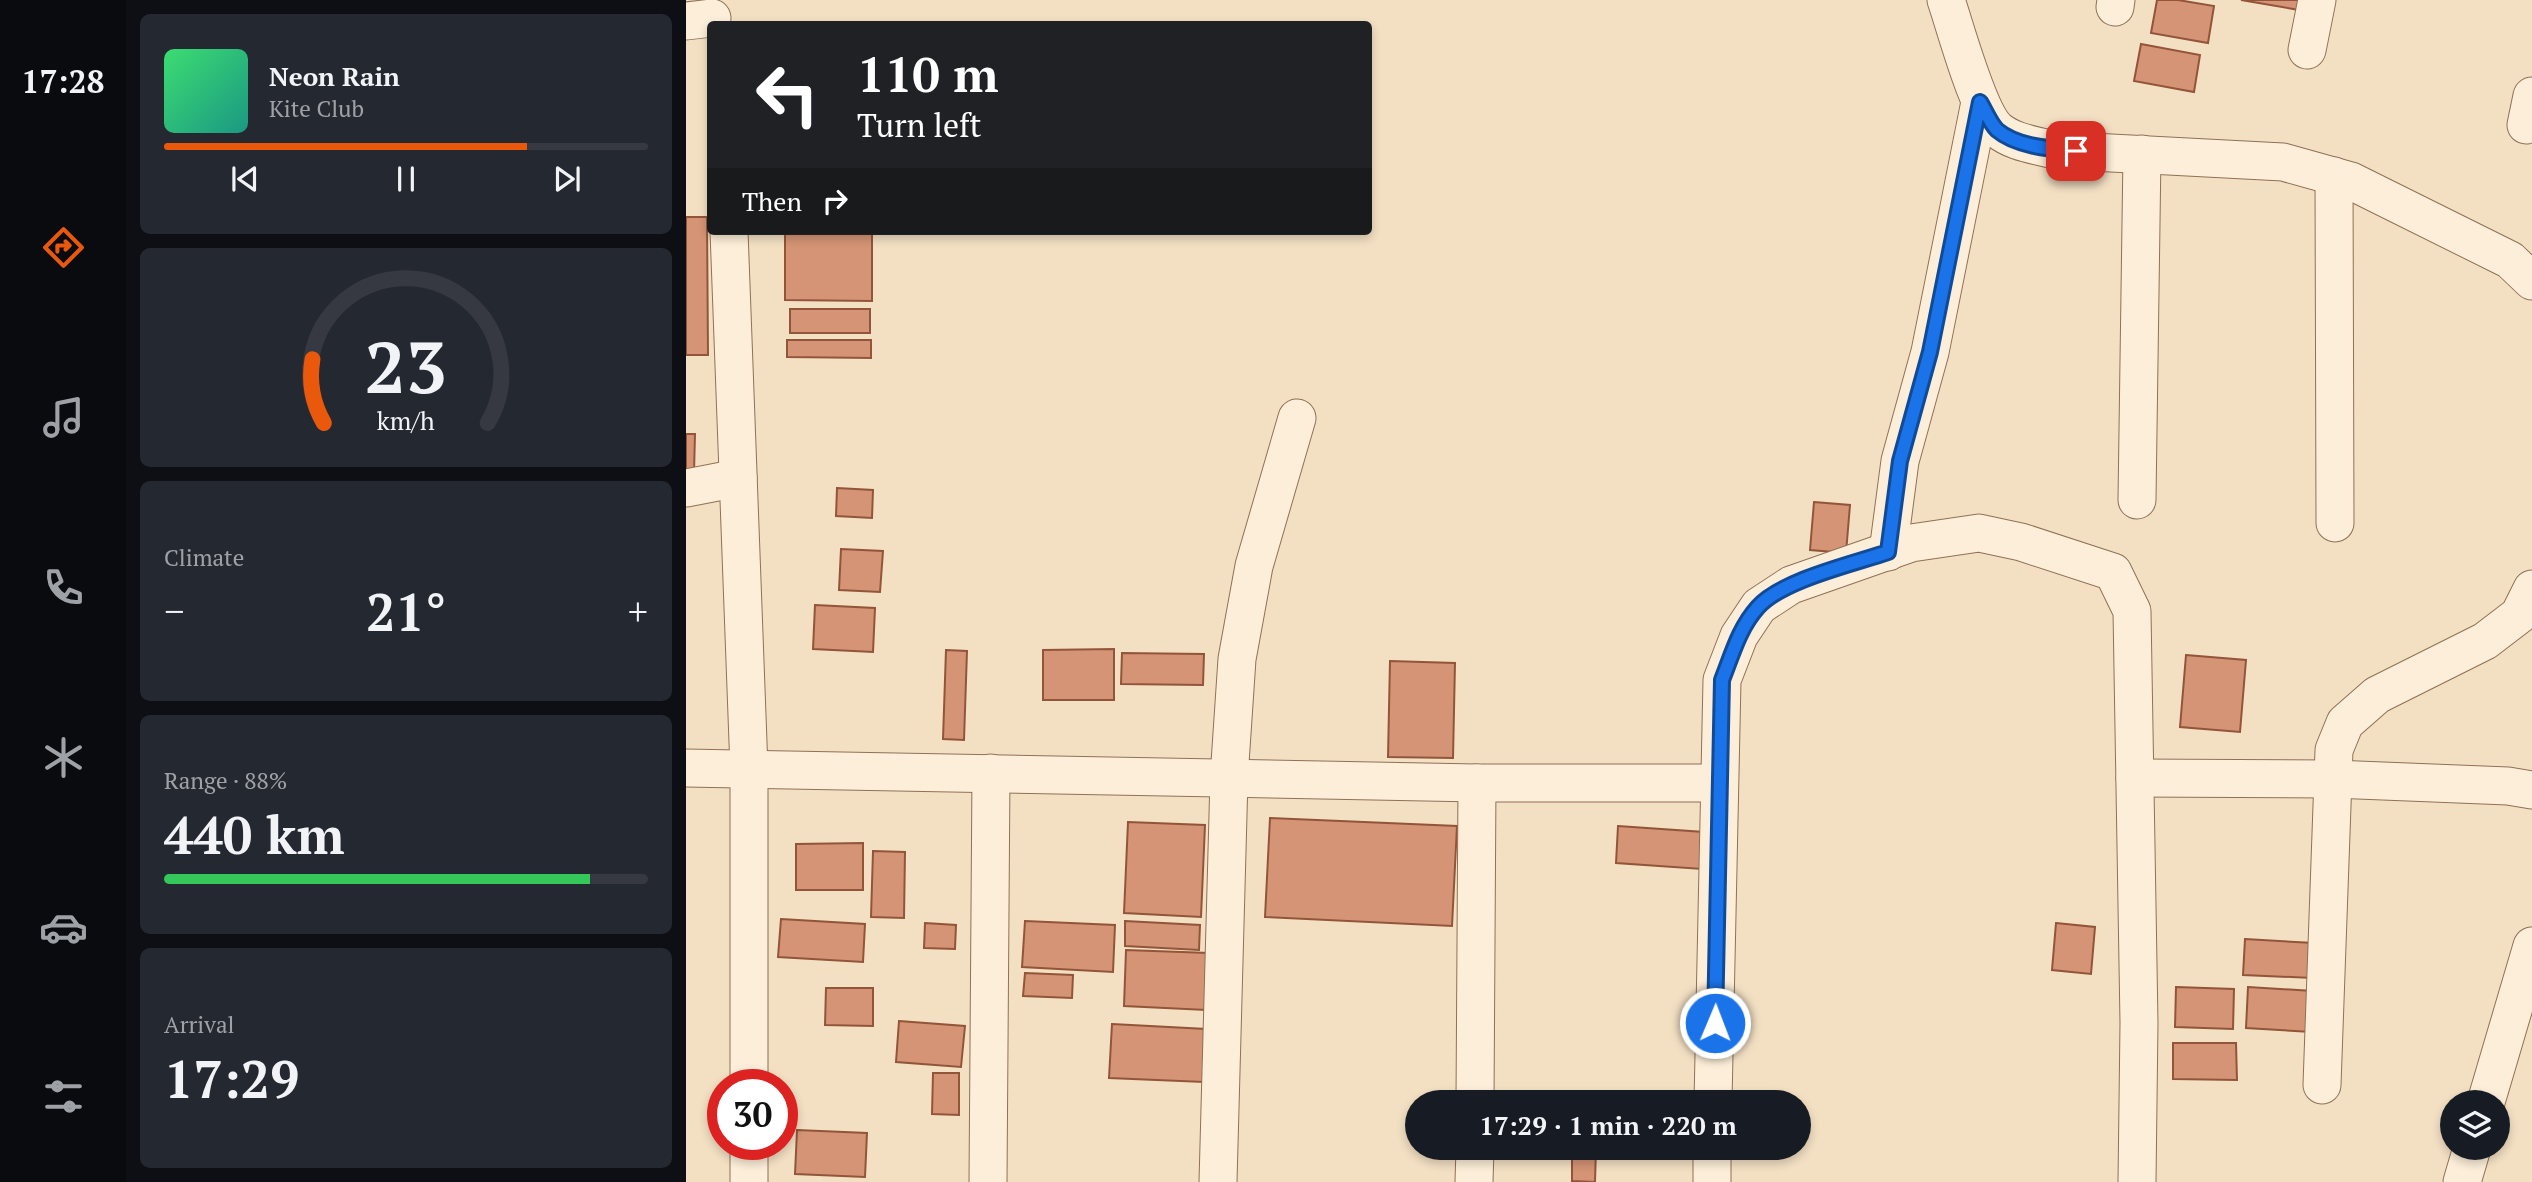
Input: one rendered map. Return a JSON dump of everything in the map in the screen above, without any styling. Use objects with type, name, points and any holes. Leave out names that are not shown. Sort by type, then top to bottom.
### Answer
[{"type":"street","points":[[1946,0],[1980,102],[1997,130],[2019,142],[2054,150],[2283,162],[2351,181],[2510,260],[2532,281]]},
{"type":"street","points":[[2306,50],[2317,0]]},
{"type":"street","points":[[1888,552],[1900,461],[1930,352],[1980,102]]},
{"type":"street","points":[[2137,500],[2142,154]]},
{"type":"street","points":[[2334,176],[2335,523]]},
{"type":"street","points":[[729,235],[749,769],[749,1069]]},
{"type":"street","points":[[1218,1182],[1229,778],[1237,659],[1254,566],[1297,418]]},
{"type":"street","points":[[686,488],[738,478]]},
{"type":"street","points":[[1713,1090],[1722,680],[1738,636],[1759,606],[1791,585],[1911,543],[1979,533],[2021,542],[2113,572],[2132,611],[2139,1023],[2137,1182]]},
{"type":"street","points":[[2322,1085],[2334,750],[2345,723],[2376,695],[2485,641],[2519,615],[2532,589]]},
{"type":"street","points":[[686,768],[1477,783],[1719,783]]},
{"type":"street","points":[[988,1182],[991,773]]},
{"type":"street","points":[[2135,778],[2333,779],[2508,786],[2532,790]]},
{"type":"street","points":[[1475,1090],[1477,783]]},
{"type":"street","points":[[2490,1090],[2532,946]]},
{"type":"street","points":[[749,1160],[749,1182]]},
{"type":"street","points":[[1475,1160],[1475,1182]]},
{"type":"street","points":[[1712,1160],[1712,1182]]},
{"type":"street","points":[[2462,1182],[2468,1160]]},
{"type":"building","points":[[2157,0],[2178,0],[2214,6],[2208,43],[2151,33]]},
{"type":"building","points":[[2241,0],[2301,0],[2299,10]]},
{"type":"building","points":[[2141,44],[2200,55],[2194,92],[2134,81]]},
{"type":"building","points":[[686,217],[707,217],[708,355],[686,355]]},
{"type":"building","points":[[785,235],[872,235],[872,301],[785,300]]},
{"type":"building","points":[[790,309],[870,309],[870,333],[790,333]]},
{"type":"building","points":[[787,340],[871,340],[871,358],[787,357]]},
{"type":"building","points":[[686,434],[695,434],[694,473],[686,473]]},
{"type":"building","points":[[837,488],[873,490],[872,518],[836,516]]},
{"type":"building","points":[[1814,502],[1850,505],[1846,553],[1810,550]]},
{"type":"building","points":[[841,549],[883,551],[880,592],[839,590]]},
{"type":"building","points":[[815,605],[875,608],[873,652],[813,649]]},
{"type":"building","points":[[1114,649],[1114,700],[1043,700],[1043,650]]},
{"type":"building","points":[[946,650],[967,651],[964,740],[943,739]]},
{"type":"building","points":[[1122,653],[1204,654],[1203,685],[1121,684]]},
{"type":"building","points":[[2186,655],[2246,660],[2240,732],[2180,727]]},
{"type":"building","points":[[1390,661],[1455,663],[1453,758],[1388,757]]},
{"type":"building","points":[[1270,818],[1457,826],[1452,926],[1265,917]]},
{"type":"building","points":[[1128,822],[1205,825],[1201,917],[1124,913]]},
{"type":"building","points":[[1618,826],[1704,832],[1702,869],[1616,863]]},
{"type":"building","points":[[863,843],[863,890],[796,890],[796,844]]},
{"type":"building","points":[[873,851],[905,852],[904,918],[871,917]]},
{"type":"building","points":[[781,919],[865,924],[863,962],[778,957]]},
{"type":"building","points":[[1025,921],[1115,925],[1113,972],[1022,967]]},
{"type":"building","points":[[1125,921],[1200,925],[1199,950],[1125,946]]},
{"type":"building","points":[[925,923],[956,925],[955,949],[924,948]]},
{"type":"building","points":[[2056,923],[2095,927],[2091,974],[2052,970]]},
{"type":"building","points":[[2245,939],[2314,943],[2312,978],[2243,975]]},
{"type":"building","points":[[1126,950],[1209,953],[1206,1010],[1124,1006]]},
{"type":"building","points":[[1025,973],[1073,975],[1072,998],[1023,996]]},
{"type":"building","points":[[2176,987],[2234,989],[2233,1029],[2175,1027]]},
{"type":"building","points":[[2248,987],[2313,991],[2311,1032],[2246,1028]]},
{"type":"building","points":[[826,988],[873,988],[873,1026],[825,1025]]},
{"type":"building","points":[[899,1021],[965,1026],[961,1067],[896,1062]]},
{"type":"building","points":[[1112,1024],[1206,1029],[1204,1082],[1109,1078]]},
{"type":"building","points":[[2173,1043],[2236,1043],[2237,1080],[2173,1079]]},
{"type":"building","points":[[933,1073],[959,1073],[959,1115],[932,1114]]},
{"type":"building","points":[[798,1130],[867,1133],[865,1177],[795,1174]]},
{"type":"building","points":[[1572,1160],[1596,1160],[1595,1182],[1572,1181]]},
{"type":"route","points":[[1715,1023],[1722,680],[1738,636],[1759,606],[1791,585],[1888,552],[1900,461],[1930,352],[1980,102],[1997,130],[2019,142],[2054,150],[2076,151]]}]
